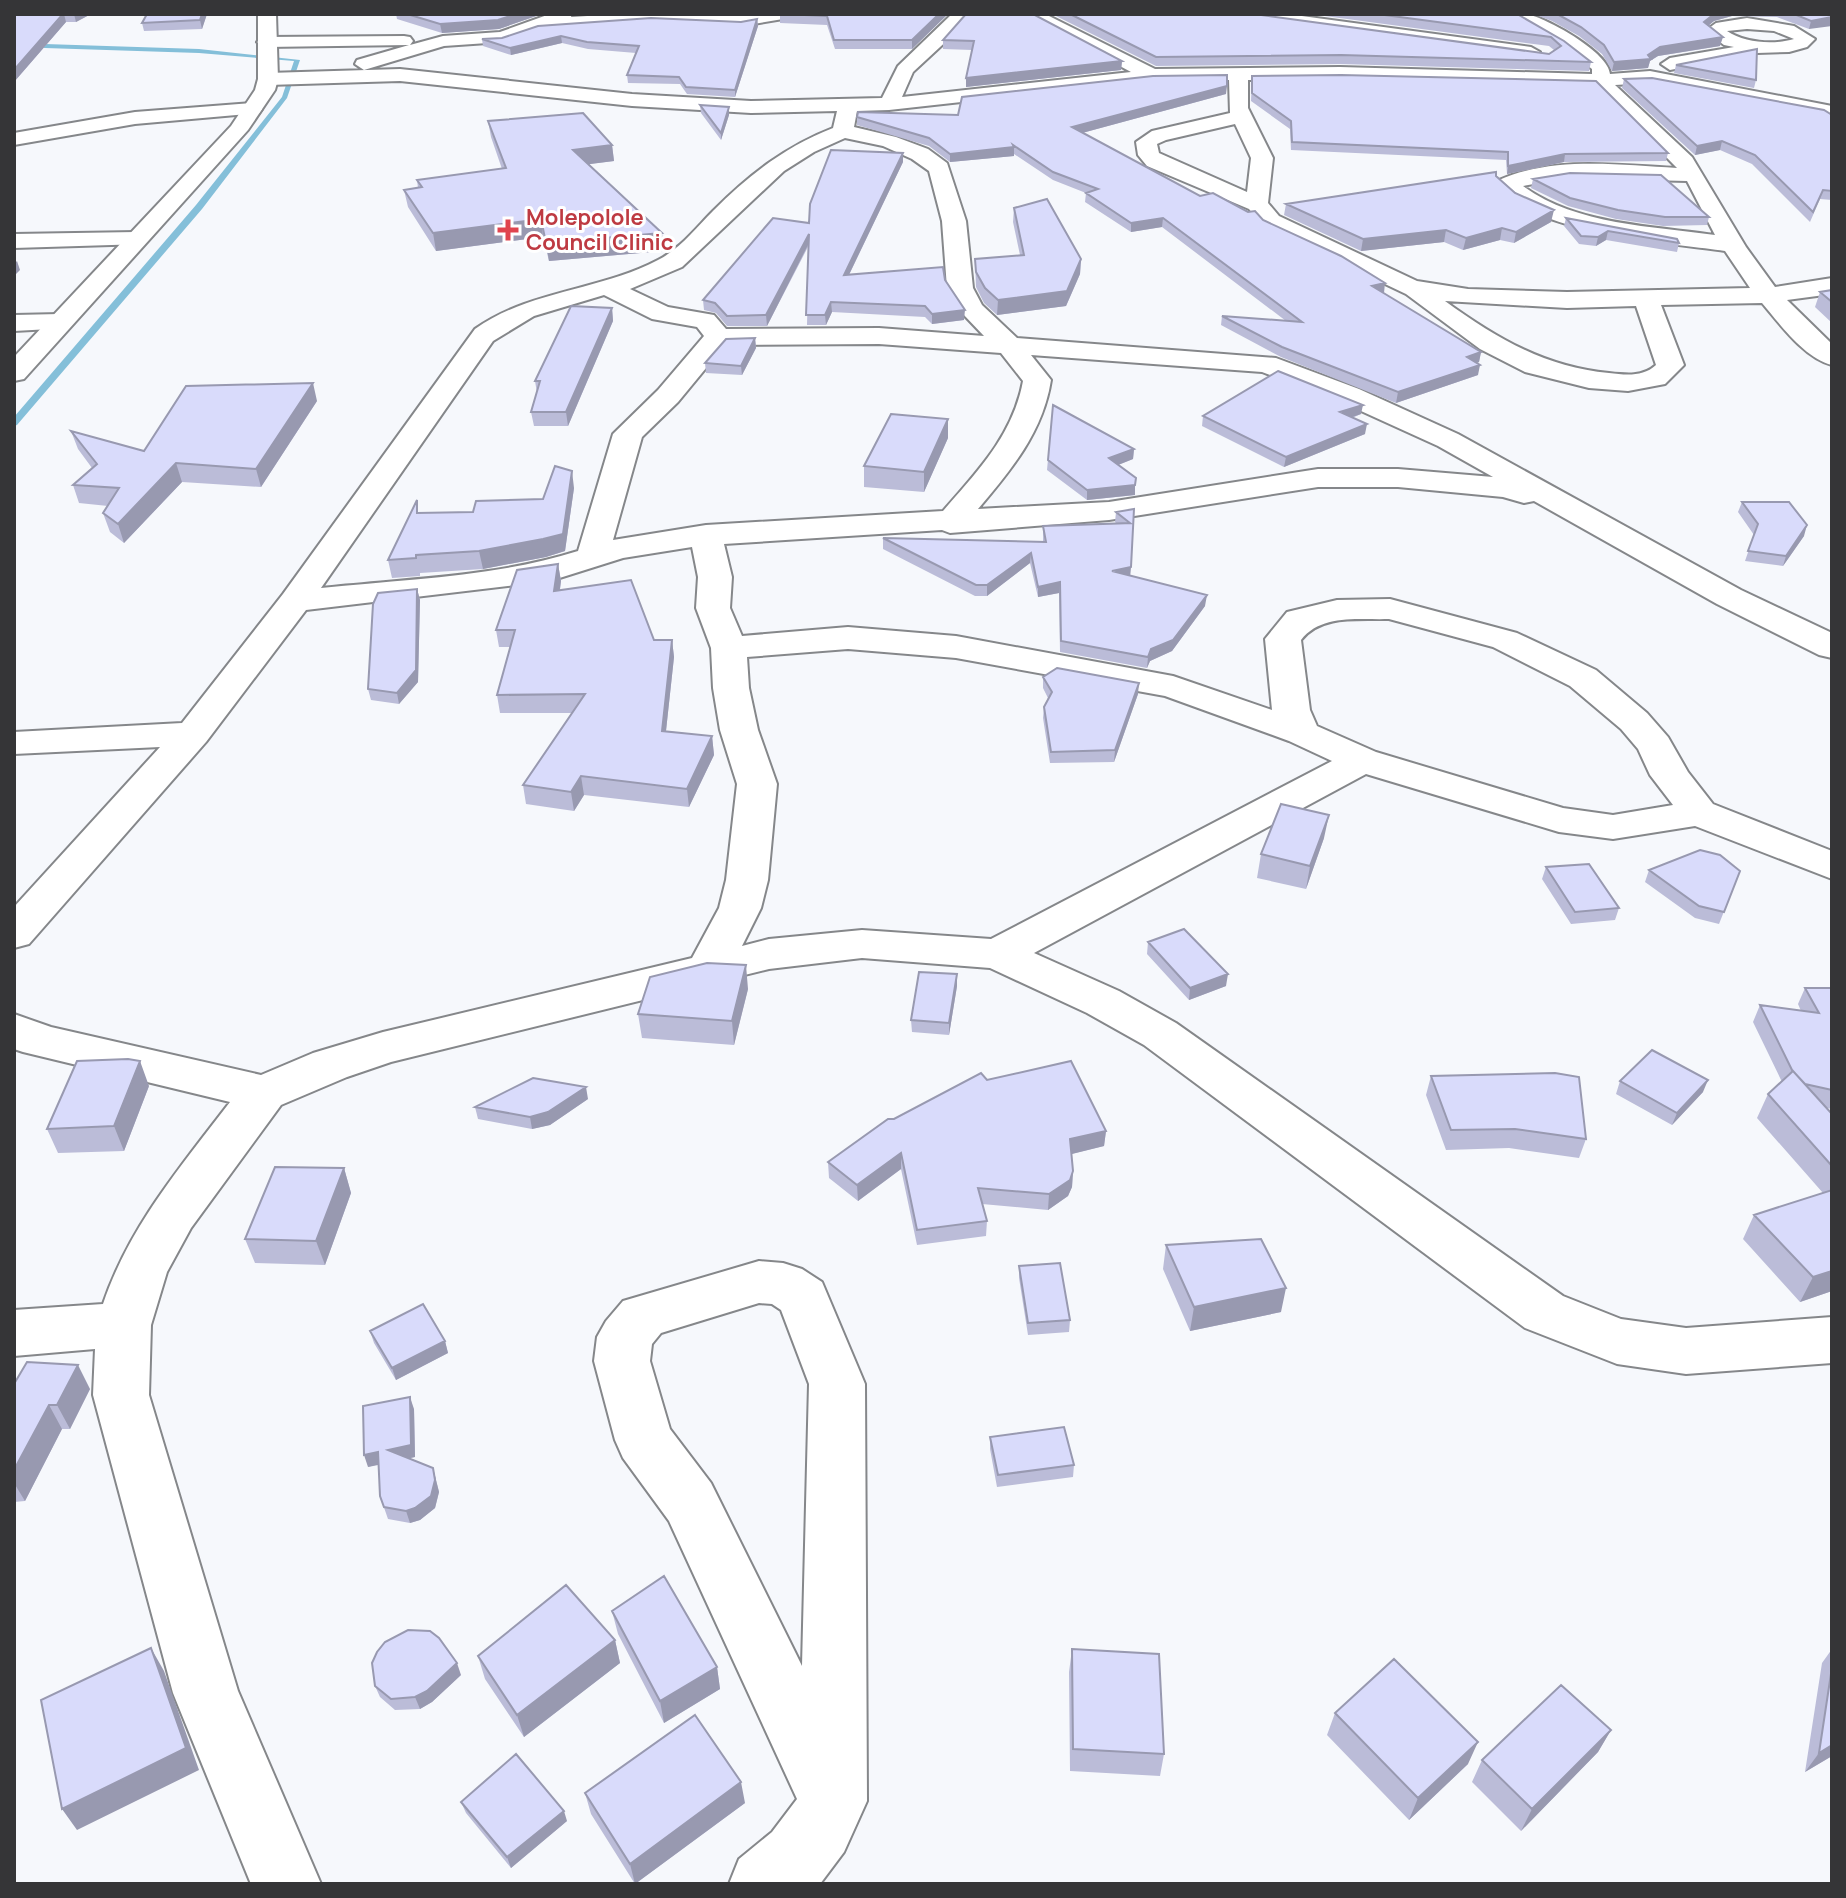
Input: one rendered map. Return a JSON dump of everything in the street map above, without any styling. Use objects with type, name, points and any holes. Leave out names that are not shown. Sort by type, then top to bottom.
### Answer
[{"type":"street","points":[[14,373],[238,130],[265,90],[268,79],[267,14]]},
{"type":"street","points":[[266,42],[443,41],[502,37],[566,14]]},
{"type":"street","points":[[537,25],[652,17],[742,21],[783,14]]},
{"type":"street","points":[[889,104],[905,70],[961,14]]},
{"type":"street","points":[[1032,14],[1152,75]]},
{"type":"street","points":[[1248,14],[1564,57],[1601,74],[1698,62],[1759,47]]},
{"type":"street","points":[[1291,14],[1312,21]]},
{"type":"street","points":[[1513,14],[1548,28],[1585,52],[1617,101],[1677,152],[1732,245],[1798,331],[1832,357]]},
{"type":"street","points":[[1548,28],[1565,14]]},
{"type":"street","points":[[331,75],[443,41]]},
{"type":"street","points":[[1698,62],[1705,87]]},
{"type":"street","points":[[1239,73],[1238,108],[1262,158],[1257,204]]},
{"type":"street","points":[[14,934],[193,734],[295,601],[484,335],[518,314],[665,267],[678,259],[781,160],[845,118],[889,104],[1152,75],[1239,73],[1637,76],[1832,112]]},
{"type":"street","points":[[268,79],[400,75],[845,118],[920,154],[939,168],[954,221],[960,288],[972,309],[1010,346],[1037,380],[1036,396],[1016,441],[950,523]]},
{"type":"street","points":[[14,139],[135,118],[252,109]]},
{"type":"street","points":[[1242,116],[1159,135],[1146,142],[1146,149],[1155,161],[1257,204],[1271,221],[1411,288],[1489,345],[1513,358],[1580,381],[1629,383],[1652,380],[1665,374],[1670,365],[1646,298]]},
{"type":"street","points":[[1693,175],[1589,172],[1534,175],[1517,178],[1507,185],[1520,198],[1551,212],[1732,245]]},
{"type":"street","points":[[14,241],[136,239]]},
{"type":"street","points":[[1411,288],[1509,301],[1771,295],[1832,286]]},
{"type":"street","points":[[607,287],[661,314],[705,321],[718,336],[752,340],[852,335],[1266,364],[1349,395],[1448,440],[1729,597],[1832,647]]},
{"type":"street","points":[[14,323],[60,322]]},
{"type":"street","points":[[592,558],[628,434],[668,396],[718,336]]},
{"type":"street","points":[[295,601],[550,571],[618,549],[706,535],[804,527],[950,523],[1109,511],[1318,478],[1398,478],[1507,488],[1572,510]]},
{"type":"street","points":[[706,535],[715,577],[713,608],[729,648],[731,688],[739,730],[757,784],[747,880],[740,908],[709,968]]},
{"type":"street","points":[[1302,733],[1291,710],[1283,639],[1299,619],[1337,610],[1390,609],[1505,640],[1583,678],[1634,721],[1655,745],[1670,775],[1699,813],[1832,866]]},
{"type":"street","points":[[729,648],[848,638],[956,647],[1173,687],[1302,733],[1362,760],[1559,820],[1613,827],[1699,813]]},
{"type":"street","points":[[14,743],[193,734]]},
{"type":"street","points":[[998,954],[1362,760]]},
{"type":"street","points":[[286,1884],[206,1693],[121,1395],[124,1325],[141,1271],[173,1214],[264,1093],[330,1065],[383,1048],[769,954],[862,944],[998,954],[1103,1002],[1160,1034],[1544,1312],[1617,1341],[1686,1351],[1832,1340]]},
{"type":"street","points":[[14,1030],[39,1041],[264,1093]]},
{"type":"street","points":[[764,1884],[791,1865],[817,1835],[833,1801],[837,1384],[803,1297],[783,1284],[759,1282],[642,1317],[625,1337],[622,1361],[644,1440],[690,1502],[833,1801]]},
{"type":"street","points":[[14,1333],[124,1325]]},
{"type":"building","points":[[14,14],[63,14],[14,70]]},
{"type":"building","points":[[147,14],[202,14],[200,20],[142,23]]},
{"type":"building","points":[[407,14],[516,14],[498,20],[440,24]]},
{"type":"building","points":[[782,14],[939,14],[912,40],[834,40],[827,16]]},
{"type":"building","points":[[966,14],[1033,14],[1122,61],[966,78],[974,41],[943,40]]},
{"type":"building","points":[[1070,14],[1254,14],[1549,54],[1561,46],[1551,37],[1377,14],[1517,14],[1564,41],[1591,62],[1341,55],[1156,57]]},
{"type":"building","points":[[1557,14],[1714,14],[1704,22],[1723,37],[1660,47],[1648,55],[1651,59],[1614,62],[1604,45]]},
{"type":"building","points":[[1794,14],[1832,14],[1832,17],[1811,21]]},
{"type":"building","points":[[651,18],[741,22],[757,19],[735,90],[686,87],[679,77],[627,75],[639,46],[587,42],[561,36],[510,48],[482,39],[502,38],[538,26]]},
{"type":"building","points":[[1757,49],[1756,80],[1676,65]]},
{"type":"building","points":[[1227,75],[1227,86],[1072,127],[1200,196],[1213,193],[1341,256],[1385,283],[1372,286],[1481,352],[1467,357],[1480,365],[1398,392],[1282,347],[1222,316],[1302,322],[1163,218],[1131,223],[1086,193],[1098,189],[1053,172],[1013,145],[950,154],[929,138],[857,117],[858,112],[958,115],[962,97],[1153,76]]},
{"type":"building","points":[[1252,76],[1596,81],[1668,153],[1565,154],[1508,166],[1508,152],[1292,142],[1291,121],[1252,93]]},
{"type":"building","points":[[1652,78],[1824,110],[1832,115],[1832,191],[1823,190],[1813,212],[1755,155],[1722,141],[1697,146],[1624,79]]},
{"type":"building","points":[[700,105],[729,107],[721,133]]},
{"type":"building","points":[[583,113],[612,145],[573,150],[662,233],[546,243],[541,219],[433,233],[404,190],[422,187],[417,180],[506,168],[488,121]]},
{"type":"building","points":[[831,150],[903,153],[844,275],[943,267],[945,280],[965,310],[932,314],[925,306],[831,302],[825,315],[806,315],[809,234],[766,315],[727,316],[715,303],[703,300],[773,218],[809,223],[810,204]]},
{"type":"building","points":[[1496,172],[1496,176],[1515,193],[1554,210],[1516,232],[1502,228],[1466,238],[1446,230],[1363,239],[1286,204]]},
{"type":"building","points":[[1570,173],[1661,175],[1709,217],[1665,217],[1618,210],[1570,198],[1533,179]]},
{"type":"building","points":[[1047,199],[1081,259],[1067,291],[998,300],[985,288],[976,272],[975,259],[1024,255],[1014,208]]},
{"type":"building","points":[[1566,218],[1677,239],[1679,243],[1608,231],[1598,237],[1581,236]]},
{"type":"building","points":[[1832,290],[1832,302],[1820,292]]},
{"type":"building","points":[[571,306],[612,308],[566,412],[531,412],[540,381],[535,381]]},
{"type":"building","points":[[755,338],[741,366],[705,363],[726,339]]},
{"type":"building","points":[[1278,371],[1363,405],[1340,412],[1367,424],[1286,457],[1203,416]]},
{"type":"building","points":[[313,383],[256,469],[176,463],[118,524],[103,513],[119,488],[73,485],[97,464],[71,431],[144,451],[186,386]]},
{"type":"building","points":[[1053,405],[1134,449],[1109,458],[1136,478],[1135,485],[1087,490],[1048,460]]},
{"type":"building","points":[[891,414],[948,419],[924,472],[864,466]]},
{"type":"building","points":[[555,466],[572,471],[563,534],[479,551],[388,560],[417,500],[417,513],[473,512],[476,501],[543,499]]},
{"type":"building","points":[[1742,502],[1789,502],[1807,525],[1786,556],[1748,551],[1758,524]]},
{"type":"building","points":[[1134,509],[1131,567],[1112,571],[1207,595],[1173,640],[1151,649],[1148,657],[1061,641],[1060,582],[1038,587],[1031,553],[987,585],[976,585],[883,538],[1046,542],[1043,526],[1130,523],[1116,512]]},
{"type":"building","points":[[558,564],[554,591],[631,580],[654,640],[672,640],[662,731],[712,736],[687,789],[581,776],[571,792],[523,785],[585,694],[497,695],[515,630],[496,630],[517,570]]},
{"type":"building","points":[[417,589],[416,670],[397,693],[368,689],[373,604],[378,593]]},
{"type":"building","points":[[1057,668],[1139,683],[1115,750],[1051,752],[1044,707],[1052,692],[1043,677]]},
{"type":"building","points":[[1281,804],[1329,815],[1310,866],[1261,854]]},
{"type":"building","points":[[1700,850],[1720,855],[1740,871],[1724,912],[1699,906],[1649,870]]},
{"type":"building","points":[[1589,864],[1619,908],[1575,912],[1546,867]]},
{"type":"building","points":[[1184,929],[1228,974],[1190,988],[1148,942]]},
{"type":"building","points":[[707,963],[746,965],[732,1021],[638,1014],[650,977]]},
{"type":"building","points":[[919,972],[957,974],[949,1023],[911,1020]]},
{"type":"building","points":[[1805,988],[1832,988],[1832,1090],[1805,1084],[1793,1072],[1760,1005],[1819,1013]]},
{"type":"building","points":[[1652,1050],[1708,1080],[1677,1113],[1620,1081]]},
{"type":"building","points":[[77,1061],[140,1061],[114,1126],[47,1129]]},
{"type":"building","points":[[1071,1061],[1106,1131],[1070,1139],[1073,1171],[1070,1180],[1049,1194],[978,1188],[987,1221],[917,1230],[901,1153],[857,1185],[828,1162],[888,1119],[894,1119],[981,1073],[987,1080]]},
{"type":"building","points":[[1793,1071],[1832,1114],[1832,1166],[1768,1094]]},
{"type":"building","points":[[1555,1073],[1579,1077],[1586,1139],[1515,1129],[1451,1130],[1431,1076]]},
{"type":"building","points":[[533,1078],[586,1087],[548,1112],[530,1117],[475,1107]]},
{"type":"building","points":[[275,1167],[344,1168],[316,1241],[245,1239]]},
{"type":"building","points":[[1832,1190],[1832,1271],[1813,1277],[1754,1215]]},
{"type":"building","points":[[1261,1239],[1286,1288],[1194,1307],[1166,1245]]},
{"type":"building","points":[[1060,1263],[1070,1320],[1028,1323],[1019,1266]]},
{"type":"building","points":[[423,1304],[445,1341],[392,1368],[370,1331]]},
{"type":"building","points":[[27,1362],[78,1365],[57,1405],[49,1405],[14,1470],[14,1384]]},
{"type":"building","points":[[410,1397],[411,1445],[388,1450],[433,1468],[435,1480],[431,1496],[406,1511],[384,1507],[380,1496],[378,1452],[364,1455],[363,1406]]},
{"type":"building","points":[[1064,1427],[1074,1465],[998,1475],[990,1437]]},
{"type":"building","points":[[664,1576],[717,1667],[660,1701],[612,1611]]},
{"type":"building","points":[[566,1585],[615,1640],[517,1715],[478,1656]]},
{"type":"building","points":[[408,1630],[430,1631],[457,1663],[427,1691],[415,1697],[391,1699],[375,1686],[372,1663],[385,1642]]},
{"type":"building","points":[[151,1648],[186,1748],[62,1809],[41,1700]]},
{"type":"building","points":[[1072,1649],[1159,1654],[1164,1754],[1073,1749]]},
{"type":"building","points":[[1394,1659],[1478,1742],[1418,1798],[1335,1713]]},
{"type":"building","points":[[1832,1667],[1832,1745],[1819,1753]]},
{"type":"building","points":[[1561,1685],[1611,1730],[1532,1809],[1482,1760]]},
{"type":"building","points":[[695,1715],[741,1782],[630,1864],[585,1793]]},
{"type":"building","points":[[516,1754],[564,1811],[507,1857],[461,1802]]},
{"type":"waterway","points":[[14,45],[199,51],[297,60],[285,97],[199,207],[14,423]]},
{"type":"place","name":"Molepolole Council Clinic","points":[[508,230]]}]
